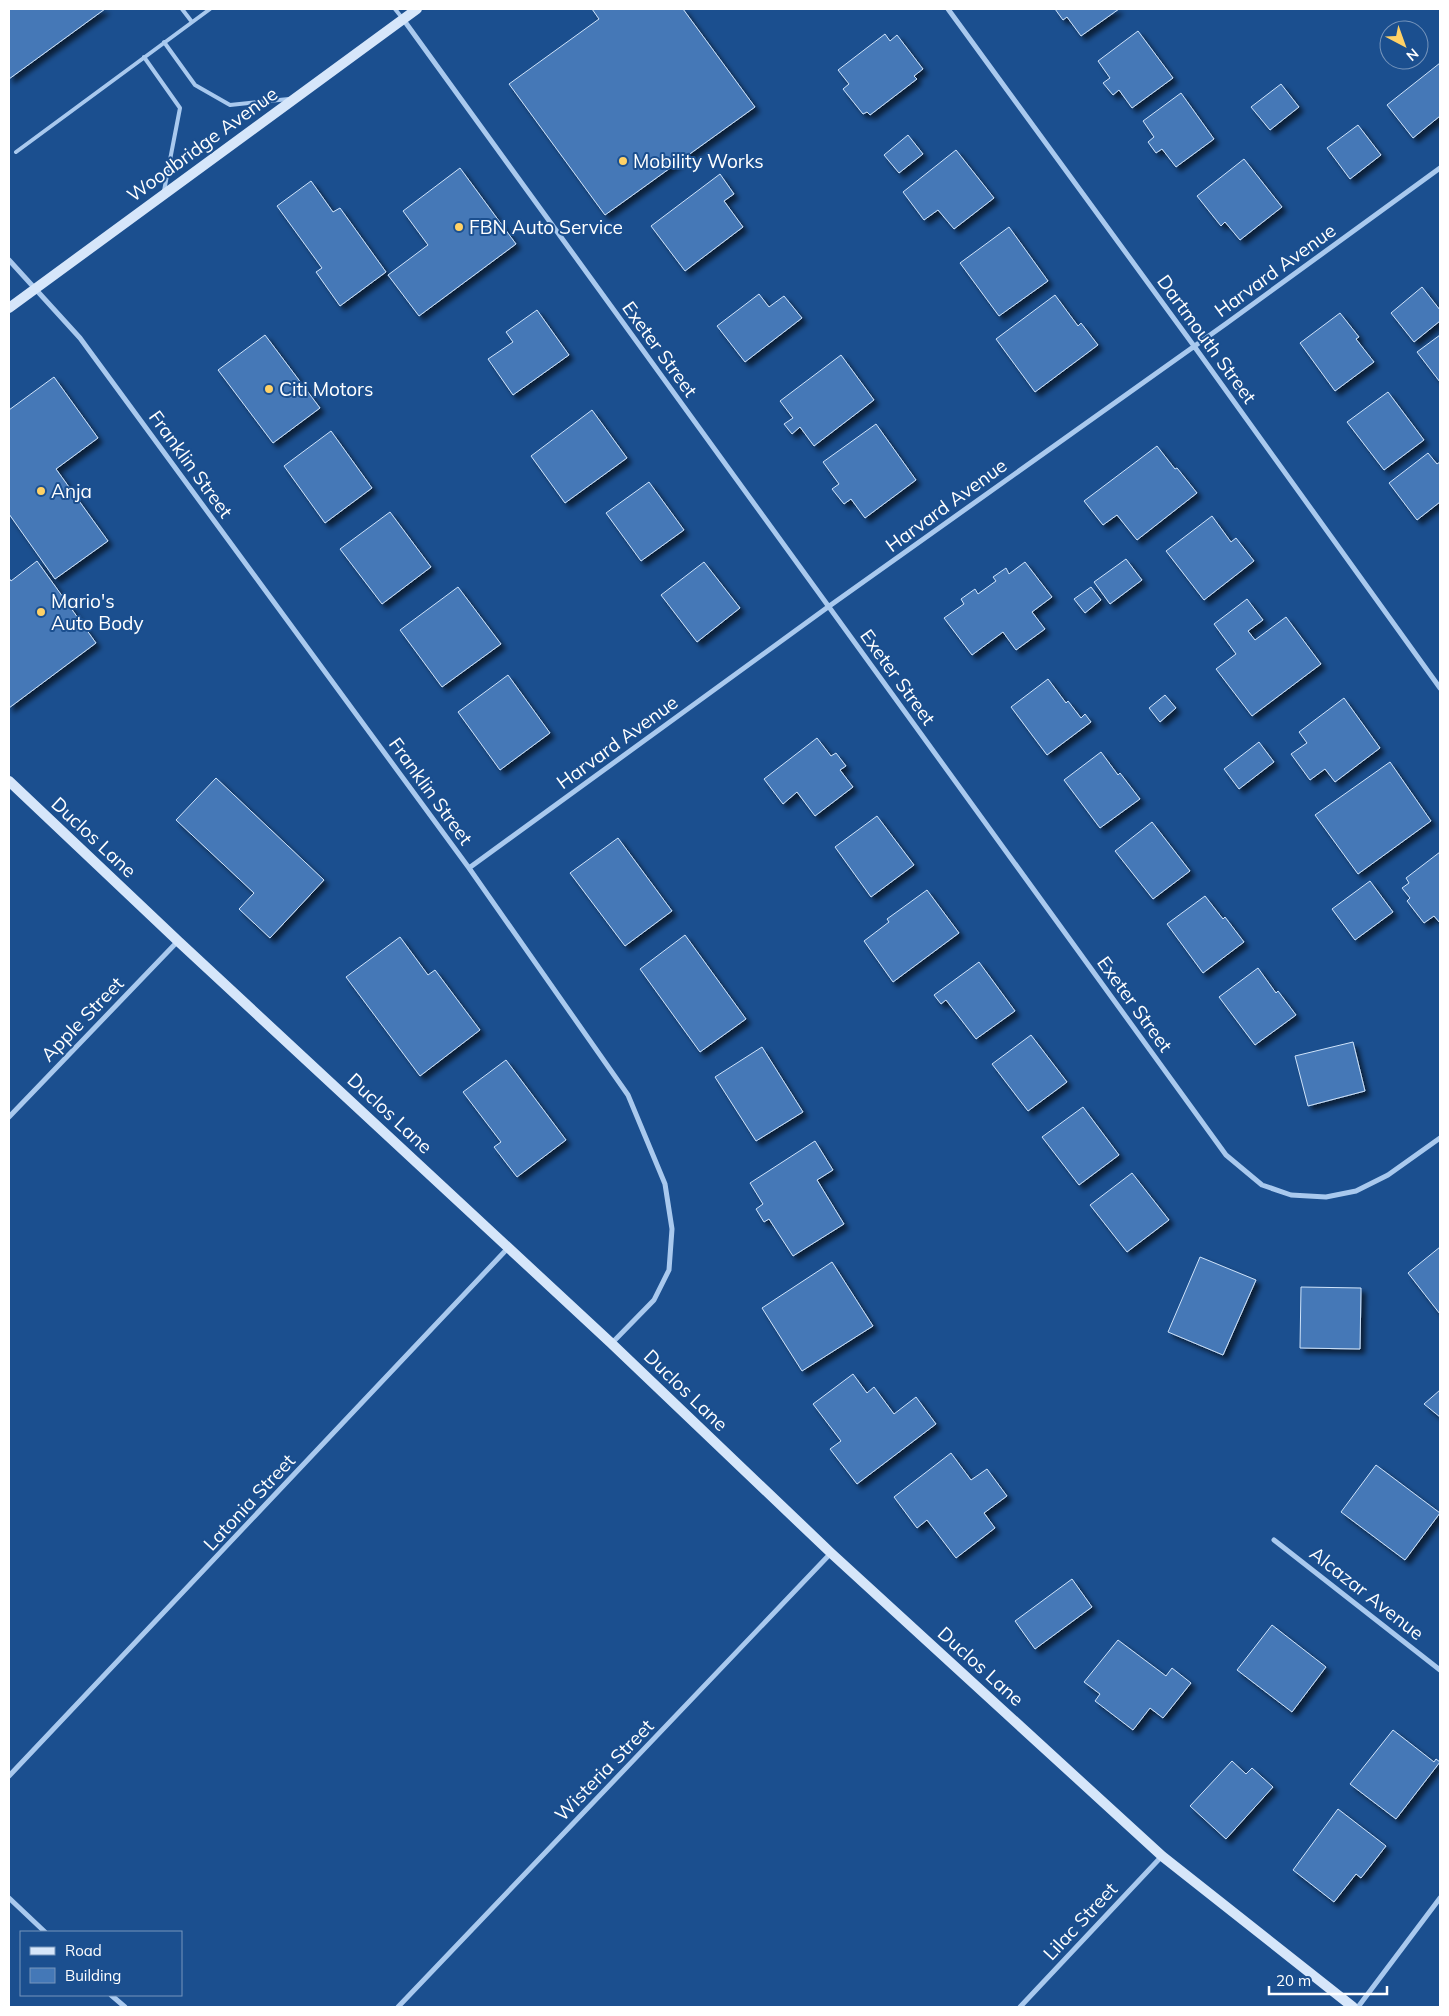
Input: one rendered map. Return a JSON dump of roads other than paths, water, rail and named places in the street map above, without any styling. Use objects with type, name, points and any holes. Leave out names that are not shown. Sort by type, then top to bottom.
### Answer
[{"type":"street","name":"Woodbridge Avenue","points":[[9,308],[417,9]]},
{"type":"street","name":"Dartmouth Street","points":[[948,9],[1440,688]]},
{"type":"street","name":"Exeter Street","points":[[403,19],[1226,1155],[1262,1185],[1291,1195],[1326,1197],[1356,1191],[1388,1175],[1440,1138]]},
{"type":"street","name":"Harvard Avenue","points":[[469,868],[828,607],[1440,168]]},
{"type":"street","name":"Franklin Street","points":[[9,260],[80,338],[469,868],[628,1095],[665,1184],[672,1229],[670,1270],[654,1300],[611,1343]]},
{"type":"street","name":"Duclos Lane","points":[[9,781],[178,941],[611,1343],[831,1553],[1162,1856],[1353,2007]]},
{"type":"street","name":"Apple Street","points":[[9,1117],[178,941]]},
{"type":"street","name":"Latonia Street","points":[[9,1776],[509,1248]]},
{"type":"street","name":"Alcazar Avenue","points":[[1274,1540],[1440,1670]]},
{"type":"street","name":"Wisteria Street","points":[[398,2007],[831,1553]]},
{"type":"street","name":"Lilac Street","points":[[1020,2007],[1162,1856]]},
{"type":"street","points":[[9,1898],[44,1931]]},
{"type":"street","points":[[1358,2007],[1440,1898]]},
{"type":"street","points":[[113,1996],[125,2007]]},
{"type":"lane","points":[[182,9],[192,22]]},
{"type":"lane","points":[[16,152],[210,9]]},
{"type":"lane","points":[[395,9],[403,19]]},
{"type":"lane","points":[[164,42],[195,85],[230,105],[294,98]]},
{"type":"lane","points":[[144,56],[180,108],[164,194]]},
{"type":"place","name":"Mobility Works","points":[[623,161]]},
{"type":"place","name":"FBN Auto Service","points":[[459,227]]},
{"type":"place","name":"Citi Motors","points":[[269,389]]},
{"type":"place","name":"Anja","points":[[41,491]]},
{"type":"place","name":"Mario's Auto Body","points":[[41,612]]}]
